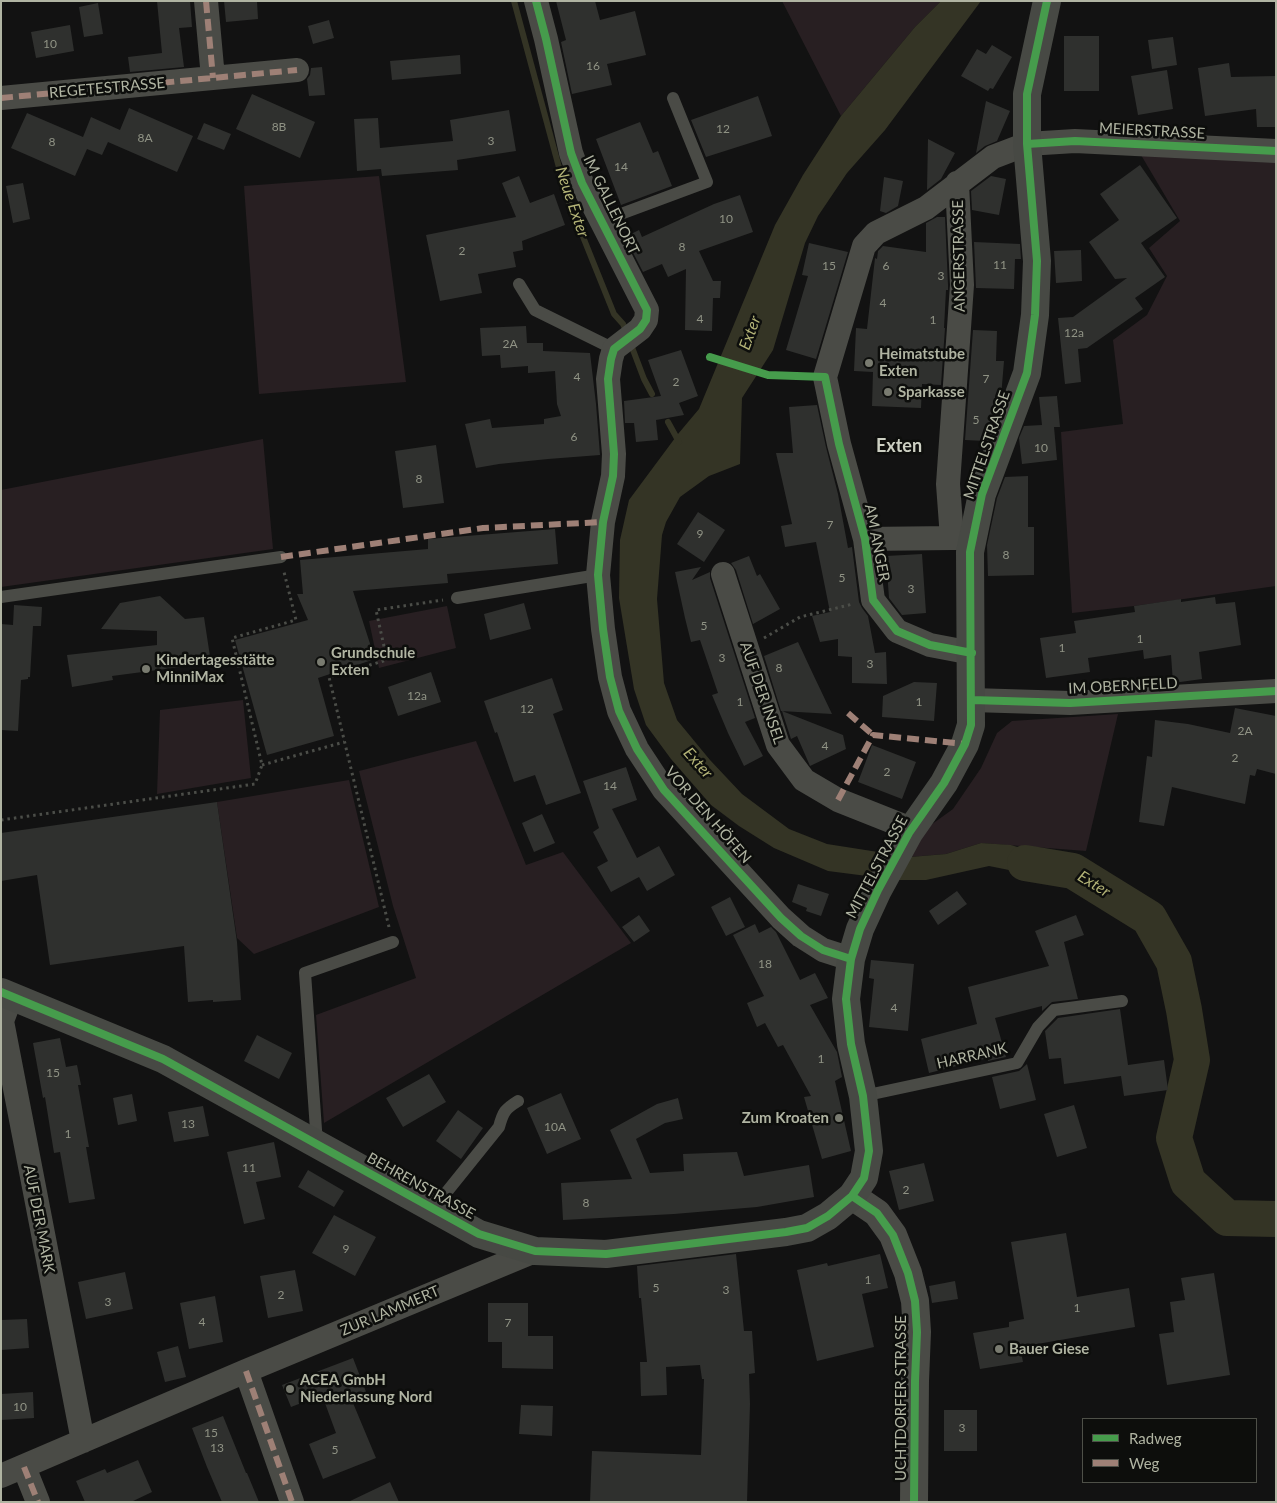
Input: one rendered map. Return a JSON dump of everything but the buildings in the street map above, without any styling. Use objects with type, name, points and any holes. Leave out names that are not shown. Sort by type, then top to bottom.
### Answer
[{"type":"main road","name":"MITTELSTRASSE","points":[[852,1196],[864,1178],[869,1151],[863,1096],[851,1044],[846,999],[851,959],[860,929],[878,890],[910,831],[944,783],[965,744],[972,725],[970,552],[962,538],[982,494],[1027,373],[1035,315],[1037,261],[1027,144],[1027,94],[1047,1]]},
{"type":"main road","name":"BEHRENSTRASSE","points":[[6,995],[163,1059],[479,1234],[535,1251],[606,1254],[786,1232],[807,1228],[828,1216],[852,1196]]},
{"type":"street","points":[[206,1],[213,78]]},
{"type":"street","name":"IM GALLENORT","points":[[536,1],[571,152],[582,183],[647,310],[646,320],[627,338]]},
{"type":"street","name":"REGETESTRASSE","points":[[1,98],[297,70]]},
{"type":"street","name":"MEIERSTRASSE","points":[[1027,144],[1075,141],[1276,151]]},
{"type":"street","name":"AM ANGER","points":[[972,652],[930,645],[897,631],[873,600],[866,539],[839,444],[825,377],[864,246],[876,233],[926,208],[993,157],[1027,144]]},
{"type":"street","name":"ANGERSTRASSE","points":[[957,183],[962,285],[948,484],[962,538]]},
{"type":"street","name":"VOR DEN HÖFEN","points":[[627,338],[611,359],[608,380],[614,454],[613,476],[603,522],[598,575],[610,677],[619,711],[637,749],[664,790],[781,918],[802,936],[823,950],[851,959]]},
{"type":"street","points":[[866,539],[962,538]]},
{"type":"street","name":"AUF DER INSEL","points":[[723,574],[778,745],[804,780],[838,800],[910,831]]},
{"type":"street","name":"IM OBERNFELD","points":[[972,700],[1070,703],[1276,691]]},
{"type":"street","name":"AUF DER MARK","points":[[6,995],[2,1021],[83,1441]]},
{"type":"street","name":"UCHTDORFER STRASSE","points":[[852,1196],[878,1213],[893,1235],[908,1273],[915,1301],[917,1332],[914,1502]]},
{"type":"street","name":"ZUR LAMMERT","points":[[1,1476],[246,1371],[535,1251]]},
{"type":"street","points":[[246,1371],[292,1502]]},
{"type":"street","points":[[24,1467],[38,1502]]},
{"type":"lane","points":[[602,220],[707,182],[673,98]]},
{"type":"lane","points":[[519,284],[535,310],[627,338]]},
{"type":"lane","points":[[1,597],[281,557]]},
{"type":"lane","points":[[453,598],[598,575]]},
{"type":"lane","points":[[317,1144],[305,973],[393,942]]},
{"type":"lane","name":"HARRANK","points":[[863,1096],[1017,1063],[1038,1027],[1054,1010],[1122,1001]]},
{"type":"lane","points":[[433,1209],[499,1127],[506,1108],[518,1101]]},
{"type":"path","points":[[1,820],[254,784],[262,765],[232,638],[296,620],[281,557]]},
{"type":"path","points":[[393,942],[329,677],[387,660],[376,610],[453,598]]},
{"type":"path","points":[[747,649],[800,617],[873,600]]},
{"type":"path","points":[[262,765],[344,742]]},
{"type":"shaded area","points":[[782,1],[941,1],[915,27],[841,116]]},
{"type":"shaded area","points":[[1141,155],[1276,158],[1276,586],[1072,613],[1061,432],[1123,424],[1113,340],[1147,315],[1167,276],[1149,248],[1180,221]]},
{"type":"shaded area","points":[[379,176],[406,382],[259,394],[244,186]]},
{"type":"shaded area","points":[[263,439],[273,549],[1,587],[1,490]]},
{"type":"shaded area","points":[[447,606],[456,648],[379,668],[369,621]]},
{"type":"shaded area","points":[[243,700],[251,778],[157,794],[160,710]]},
{"type":"shaded area","points":[[1118,714],[1086,851],[981,843],[946,854],[910,857],[917,835],[953,809],[981,768],[997,733],[1012,721]]},
{"type":"shaded area","points":[[476,741],[526,865],[563,852],[631,943],[324,1123],[316,1015],[416,978],[393,906],[359,771]]},
{"type":"shaded area","points":[[349,780],[379,907],[254,954],[237,938],[217,802]]},
{"type":"water","points":[[941,1],[981,1],[885,130],[847,173],[818,216],[805,243],[773,350],[742,398],[740,464],[709,476],[680,497],[666,522],[662,535],[657,599],[664,683],[677,720],[710,760],[742,794],[789,829],[827,844],[910,857],[946,854],[981,843],[1011,845],[1043,855],[1073,871],[1044,877],[989,866],[926,880],[898,880],[828,871],[774,848],[739,826],[711,805],[671,759],[646,725],[634,689],[619,598],[620,540],[629,500],[699,409],[775,225],[803,175],[841,116],[915,27]]},
{"type":"waterway","name":"Neue Exter","points":[[514,1],[567,197],[614,314],[623,324],[627,333]]},
{"type":"waterway","name":"Neue Exter","points":[[630,342],[644,379],[652,394]]},
{"type":"waterway","name":"Neue Exter","points":[[668,422],[679,442]]},
{"type":"waterway","name":"Exter","points":[[1025,863],[1073,871],[1149,918],[1174,962],[1192,1060],[1174,1138],[1188,1182],[1227,1218],[1276,1219]]},
{"type":"marked path","points":[[206,1],[213,78]]},
{"type":"marked path","points":[[1,98],[297,70]]},
{"type":"marked path","points":[[281,557],[483,528],[603,522]]},
{"type":"marked path","points":[[848,713],[873,735]]},
{"type":"marked path","points":[[838,800],[873,735],[965,744]]},
{"type":"marked path","points":[[246,1371],[292,1502]]},
{"type":"marked path","points":[[24,1467],[38,1502]]},
{"type":"cycle path","points":[[536,1],[571,153],[582,183],[647,310],[646,320],[640,329],[614,349],[608,379],[614,454],[613,476],[603,522],[598,575],[610,677],[619,711],[637,749],[664,790],[781,918],[801,936],[823,950],[851,959]]},
{"type":"cycle path","points":[[1,992],[163,1059],[479,1234],[535,1251],[606,1254],[786,1232],[807,1228],[828,1216],[852,1196],[864,1178],[869,1151],[863,1096],[851,1044],[846,999],[851,959],[860,929],[878,890],[909,833],[944,783],[965,744],[971,725],[970,552],[982,494],[1027,373],[1035,315],[1037,261],[1027,144],[1027,94],[1047,1]]},
{"type":"cycle path","points":[[1027,144],[1075,141],[1276,151]]},
{"type":"cycle path","points":[[710,357],[768,375],[825,377],[839,444],[865,539],[873,600],[897,631],[930,645],[972,653]]},
{"type":"cycle path","points":[[972,700],[1070,703],[1276,691]]},
{"type":"cycle path","points":[[852,1196],[877,1213],[893,1235],[908,1273],[915,1301],[917,1332],[914,1502]]},
{"type":"place","name":"Heimatstube Exten","points":[[869,363]]},
{"type":"place","name":"Sparkasse","points":[[888,392]]},
{"type":"place","name":"Grundschule Exten","points":[[321,662]]},
{"type":"place","name":"Kindertagesstätte MinniMax","points":[[146,669]]},
{"type":"place","name":"Zum Kroaten","points":[[839,1118]]},
{"type":"place","name":"Bauer Giese","points":[[999,1349]]},
{"type":"place","name":"ACEA GmbH Niederlassung Nord","points":[[290,1389]]},
{"type":"district","name":"Exten","points":[[899,446]]}]
